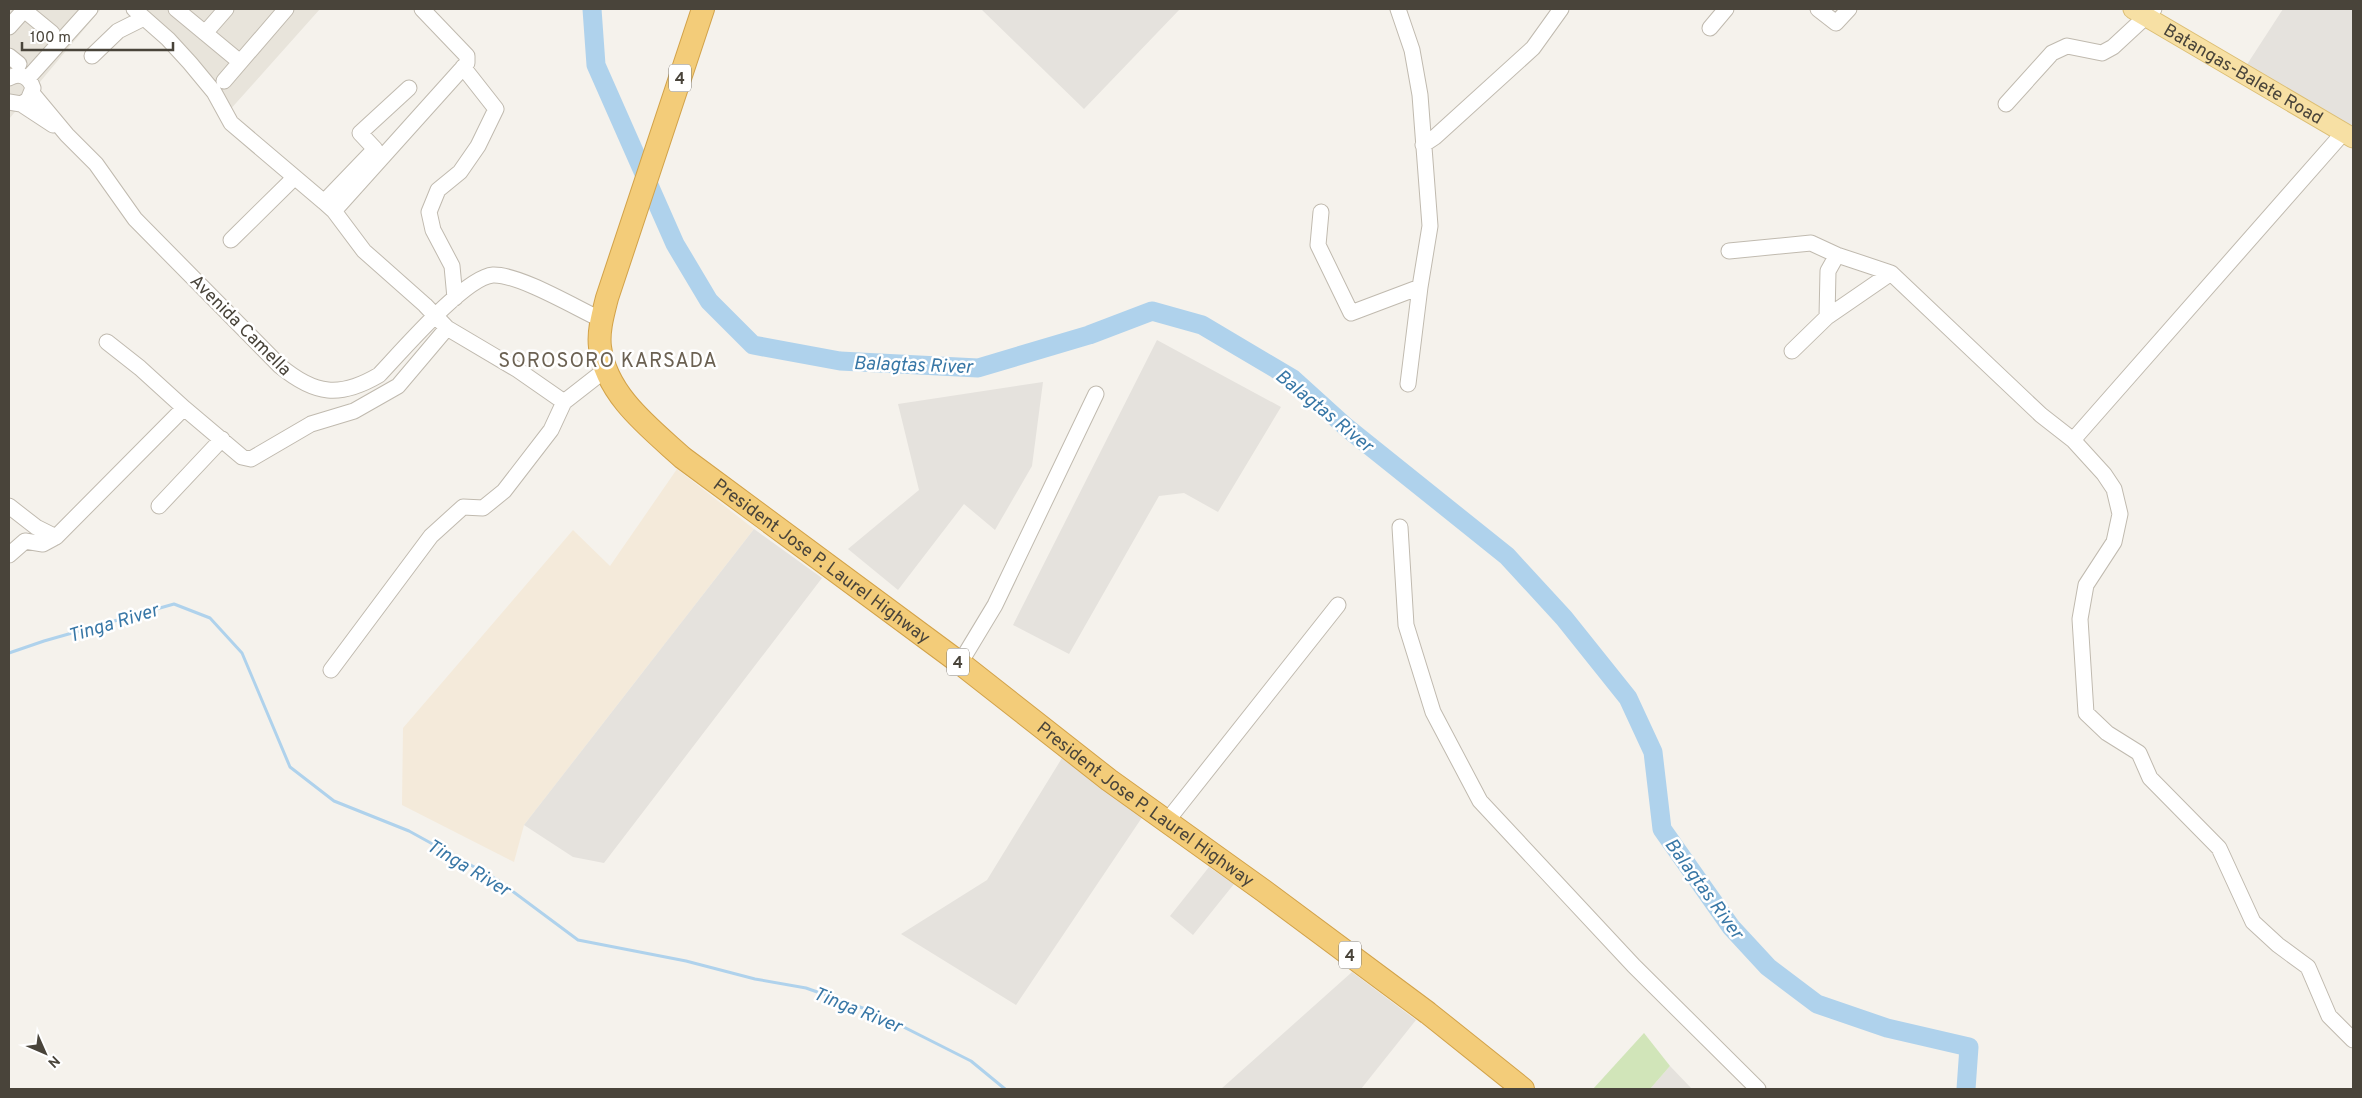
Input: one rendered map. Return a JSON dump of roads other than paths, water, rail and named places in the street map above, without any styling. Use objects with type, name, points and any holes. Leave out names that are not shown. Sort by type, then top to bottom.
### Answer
[{"type":"highway","name":"President Jose P. Laurel Highway","points":[[703,9],[640,195],[602,320],[600,346],[605,370],[612,386],[657,435],[683,458],[960,663],[1109,780],[1428,1013],[1523,1089]]},
{"type":"main road","name":"Batangas-Balete Road","points":[[2144,12],[2348,135]]},
{"type":"street","points":[[9,27],[25,9],[52,33]]},
{"type":"street","points":[[15,103],[28,100],[30,86],[90,9]]},
{"type":"street","points":[[176,9],[240,62]]},
{"type":"street","points":[[204,33],[226,9]]},
{"type":"street","points":[[224,81],[286,9]]},
{"type":"street","points":[[329,207],[467,63],[467,56],[422,9]]},
{"type":"street","points":[[1398,9],[1412,50],[1420,95],[1430,226],[1408,384]]},
{"type":"street","points":[[1423,145],[1435,137],[1533,48],[1560,9]]},
{"type":"street","points":[[1710,28],[1726,9]]},
{"type":"street","points":[[1818,9],[1836,22],[1849,9]]},
{"type":"street","points":[[2006,104],[2052,53],[2067,46],[2102,53],[2112,47],[2144,12]]},
{"type":"street","points":[[92,56],[139,13],[190,62],[214,92],[231,123],[329,207],[364,251],[425,304],[441,322],[518,370],[564,402]]},
{"type":"street","points":[[455,298],[452,266],[433,230],[429,212],[438,190],[460,172],[478,146],[496,109],[463,67]]},
{"type":"street","points":[[9,78],[17,75],[30,86]]},
{"type":"street","name":"Avenida Camella","points":[[30,86],[67,134],[96,164],[134,219],[280,366],[299,381],[331,390],[349,390],[379,376],[441,322],[455,298],[477,280],[492,275],[512,278],[602,320]]},
{"type":"street","points":[[329,207],[376,149],[360,132],[409,88]]},
{"type":"street","name":"Avenida Camella","points":[[15,103],[67,134]]},
{"type":"street","points":[[2072,440],[2348,135]]},
{"type":"street","points":[[231,240],[294,178]]},
{"type":"street","points":[[1320,212],[1318,245],[1351,313],[1420,287]]},
{"type":"street","points":[[1729,251],[1811,243],[1837,255],[1874,265],[1891,273],[2041,415],[2072,440],[2104,474],[2114,489],[2120,514],[2114,542],[2086,585],[2080,619],[2086,713],[2107,733],[2139,753],[2150,778],[2219,848],[2253,922],[2278,945],[2308,967],[2328,1016],[2353,1040]]},
{"type":"street","points":[[1827,317],[1828,271],[1837,255]]},
{"type":"street","points":[[1792,351],[1827,317],[1891,273]]},
{"type":"street","points":[[106,342],[140,368],[242,457],[251,460],[311,424],[354,410],[398,386],[441,322]]},
{"type":"street","points":[[332,670],[431,536],[463,508],[483,508],[504,491],[552,430],[564,402],[605,370]]},
{"type":"street","points":[[960,663],[995,604],[1096,394]]},
{"type":"street","points":[[9,555],[25,540],[43,544],[56,537],[184,408]]},
{"type":"street","points":[[159,506],[222,439]]},
{"type":"street","points":[[9,506],[36,527],[56,537]]},
{"type":"street","points":[[1400,527],[1406,625],[1433,712],[1480,801],[1602,929],[1634,966],[1758,1089]]},
{"type":"street","points":[[1167,821],[1338,605]]},
{"type":"waterway","name":"Balagtas River","points":[[592,9],[596,65],[675,244],[709,301],[753,345],[840,361],[978,368],[1089,335],[1152,311],[1202,325],[1293,379],[1346,427],[1507,556],[1564,618],[1628,698],[1653,752],[1662,829],[1731,927],[1768,967],[1817,1004],[1887,1028],[1969,1047],[1966,1089]]},
{"type":"waterway","name":"Tinga River","points":[[9,653],[44,641],[174,604],[210,618],[242,653],[290,767],[334,801],[409,831],[496,879],[578,940],[686,961],[755,979],[806,988],[874,1012],[971,1061],[1005,1089]]},
{"type":"district","name":"SOROSORO KARSADA","points":[[608,360]]}]
